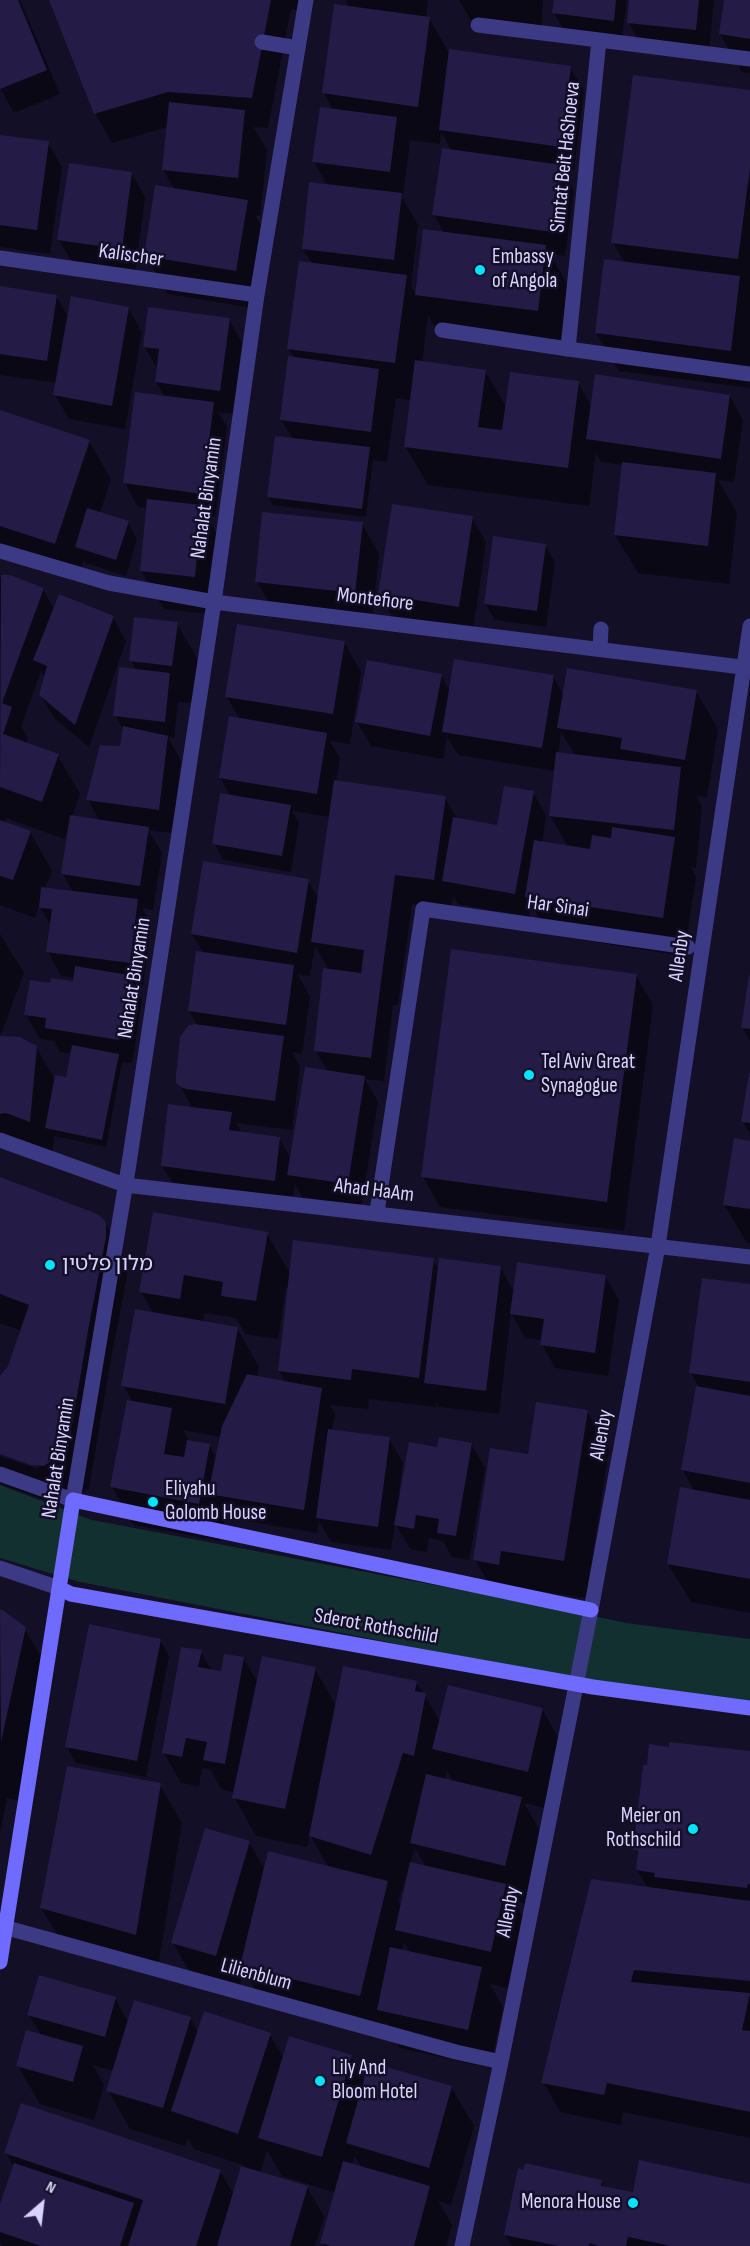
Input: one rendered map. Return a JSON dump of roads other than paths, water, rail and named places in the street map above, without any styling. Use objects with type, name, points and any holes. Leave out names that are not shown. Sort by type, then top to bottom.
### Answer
[{"type":"street","name":"Nahalat Binyamin","points":[[0,1962],[3,1927],[125,1185],[214,602],[257,295],[306,0]]},
{"type":"street","points":[[478,25],[750,59]]},
{"type":"street","name":"Simtat Beit HaShoeva","points":[[568,348],[599,40]]},
{"type":"street","points":[[262,42],[298,48]]},
{"type":"street","name":"Kalischer","points":[[0,258],[257,295]]},
{"type":"street","points":[[442,330],[750,374]]},
{"type":"street","name":"Montefiore","points":[[0,551],[109,583],[214,602],[747,667]]},
{"type":"street","name":"Allenby","points":[[462,2246],[591,1610],[658,1246],[747,667],[750,626]]},
{"type":"street","points":[[600,648],[601,629]]},
{"type":"street","name":"Har Sinai","points":[[376,1212],[423,909],[688,948]]},
{"type":"street","name":"Ahad HaAm","points":[[0,1140],[125,1185],[376,1212],[750,1257]]},
{"type":"street","points":[[0,1474],[73,1500],[591,1610]]},
{"type":"street","name":"Sderot Rothschild","points":[[0,1568],[71,1594],[576,1684],[750,1708]]},
{"type":"street","name":"Lilienblum","points":[[3,1927],[456,2052],[501,2062]]},
{"type":"place","name":"Embassy of Angola","points":[[480,270]]},
{"type":"place","name":"Tel Aviv Great Synagogue","points":[[529,1075]]},
{"type":"place","name":"מלון פלטין","points":[[50,1265]]},
{"type":"place","name":"Eliyahu Golomb House","points":[[153,1502]]},
{"type":"place","name":"Meier on Rothschild","points":[[693,1829]]},
{"type":"place","name":"Lily And Bloom Hotel","points":[[320,2081]]},
{"type":"place","name":"Menora House","points":[[633,2203]]}]
